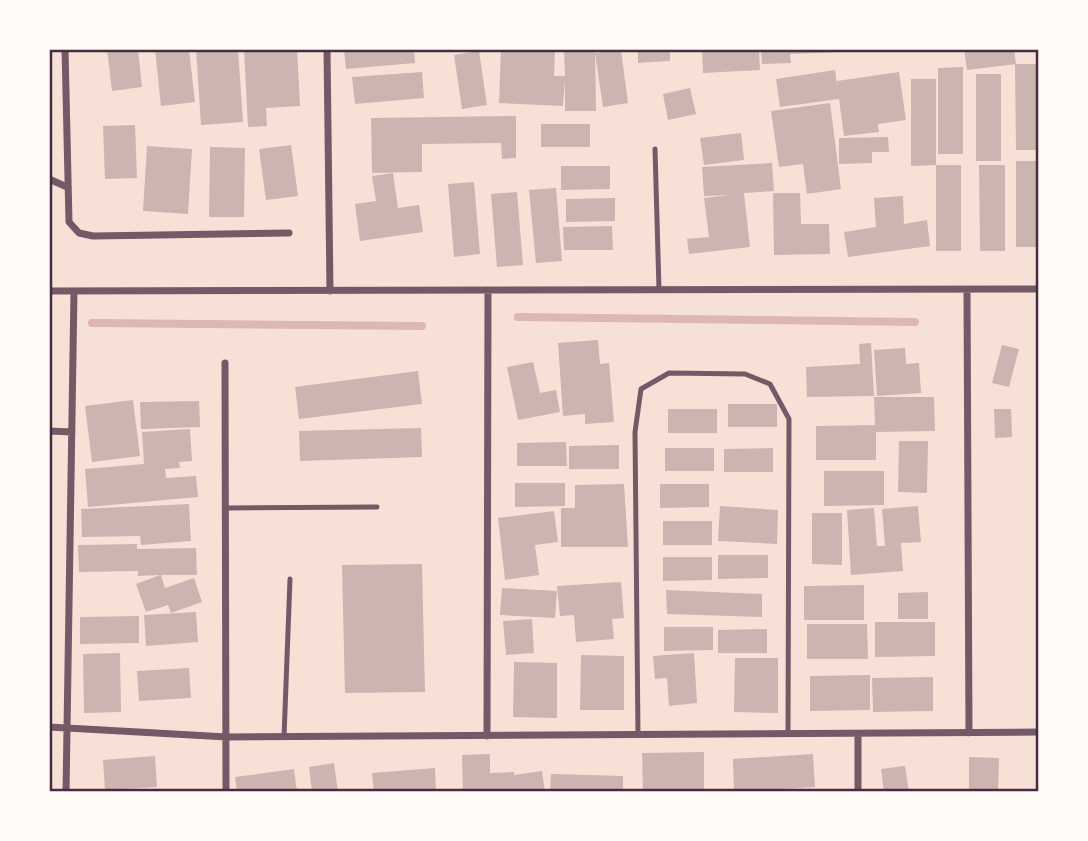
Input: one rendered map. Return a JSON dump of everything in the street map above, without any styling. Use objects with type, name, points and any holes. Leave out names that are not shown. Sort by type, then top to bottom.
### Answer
[{"type":"street","points":[[65,49],[69,222],[79,233],[93,236],[289,233]]},
{"type":"street","points":[[327,49],[330,291]]},
{"type":"street","points":[[49,179],[67,187]]},
{"type":"street","points":[[487,736],[488,289]]},
{"type":"street","points":[[49,291],[1039,289]]},
{"type":"street","points":[[967,290],[969,733]]},
{"type":"street","points":[[66,792],[74,291]]},
{"type":"street","points":[[225,363],[226,792]]},
{"type":"street","points":[[49,431],[72,432]]},
{"type":"street","points":[[49,727],[227,737],[1039,732]]},
{"type":"street","points":[[858,734],[858,792]]},
{"type":"lane","points":[[655,149],[659,290]]},
{"type":"lane","points":[[638,735],[635,432],[641,389],[669,373],[745,374],[770,384],[789,419],[788,734]]},
{"type":"lane","points":[[226,508],[377,508]]},
{"type":"lane","points":[[284,737],[290,579]]},
{"type":"building","points":[[107,49],[138,49],[142,87],[112,91]]},
{"type":"building","points":[[155,49],[189,49],[195,102],[161,106]]},
{"type":"building","points":[[196,49],[238,49],[243,122],[201,125]]},
{"type":"building","points":[[244,49],[297,49],[300,106],[266,108],[267,126],[248,127]]},
{"type":"building","points":[[344,49],[414,49],[415,63],[346,69]]},
{"type":"building","points":[[501,49],[555,49],[554,76],[565,76],[564,49],[595,49],[596,111],[565,111],[565,79],[563,106],[499,103]]},
{"type":"building","points":[[638,49],[670,49],[670,61],[638,63]]},
{"type":"building","points":[[702,49],[759,49],[760,70],[703,73]]},
{"type":"building","points":[[761,49],[842,49],[842,52],[790,54],[791,63],[762,64]]},
{"type":"building","points":[[964,49],[1014,49],[1016,64],[967,70]]},
{"type":"building","points":[[621,50],[628,103],[603,107],[595,53]]},
{"type":"building","points":[[479,51],[487,105],[462,109],[454,55]]},
{"type":"building","points":[[1015,64],[1039,64],[1039,150],[1016,150]]},
{"type":"building","points":[[963,67],[963,154],[938,154],[938,68]]},
{"type":"building","points":[[835,70],[838,92],[837,81],[899,72],[906,120],[878,124],[879,132],[844,136],[839,99],[780,107],[776,79]]},
{"type":"building","points":[[422,72],[424,98],[355,104],[352,77]]},
{"type":"building","points":[[976,74],[1001,74],[1001,161],[976,161]]},
{"type":"building","points":[[911,79],[936,79],[936,165],[911,166]]},
{"type":"building","points":[[690,88],[696,114],[668,120],[663,94]]},
{"type":"building","points":[[830,103],[841,189],[807,194],[803,164],[779,167],[771,111]]},
{"type":"building","points":[[516,116],[516,158],[502,159],[501,143],[422,144],[422,172],[372,173],[371,118]]},
{"type":"building","points":[[541,124],[590,124],[590,147],[541,147]]},
{"type":"building","points":[[135,125],[137,178],[105,179],[103,126]]},
{"type":"building","points":[[741,133],[744,160],[704,165],[700,138]]},
{"type":"building","points":[[888,137],[889,152],[872,152],[872,163],[839,164],[839,138]]},
{"type":"building","points":[[291,145],[298,196],[266,200],[259,149]]},
{"type":"building","points":[[147,146],[192,149],[188,214],[143,211]]},
{"type":"building","points":[[210,147],[245,148],[244,217],[209,217]]},
{"type":"building","points":[[1016,161],[1039,161],[1039,247],[1016,247]]},
{"type":"building","points":[[772,163],[774,191],[744,193],[750,247],[689,254],[687,239],[709,237],[704,198],[731,195],[704,196],[702,167]]},
{"type":"building","points":[[936,165],[961,165],[961,251],[936,251]]},
{"type":"building","points":[[979,165],[1005,165],[1005,251],[980,251]]},
{"type":"building","points":[[561,166],[610,166],[610,189],[561,190]]},
{"type":"building","points":[[393,173],[398,208],[419,205],[423,232],[360,241],[355,204],[376,201],[372,176]]},
{"type":"building","points":[[474,182],[480,254],[454,257],[448,184]]},
{"type":"building","points":[[556,188],[562,261],[536,263],[529,190]]},
{"type":"building","points":[[517,192],[523,265],[497,267],[491,194]]},
{"type":"building","points":[[773,193],[800,193],[801,224],[829,224],[830,254],[774,255]]},
{"type":"building","points":[[903,196],[904,224],[927,220],[930,246],[848,257],[844,232],[876,227],[874,198]]},
{"type":"building","points":[[615,198],[615,221],[566,222],[566,199]]},
{"type":"building","points":[[612,226],[613,250],[564,250],[563,227]]},
{"type":"building","points":[[598,340],[600,364],[609,363],[614,422],[585,424],[585,414],[563,416],[558,343]]},
{"type":"building","points":[[871,343],[874,396],[807,397],[806,367],[860,364],[859,344]]},
{"type":"building","points":[[1002,345],[1019,349],[1009,387],[992,383]]},
{"type":"building","points":[[905,348],[906,364],[919,363],[921,393],[877,396],[874,350]]},
{"type":"building","points":[[533,362],[540,393],[556,390],[560,412],[518,420],[507,367]]},
{"type":"building","points":[[418,371],[422,404],[299,419],[295,387]]},
{"type":"building","points":[[874,397],[934,397],[935,431],[876,432],[876,460],[816,460],[816,426],[875,425]]},
{"type":"building","points":[[133,400],[140,456],[92,462],[85,406]]},
{"type":"building","points":[[199,401],[200,427],[141,429],[140,402]]},
{"type":"building","points":[[728,404],[777,404],[777,427],[728,427]]},
{"type":"building","points":[[668,409],[717,409],[717,433],[668,433]]},
{"type":"building","points":[[994,409],[1011,409],[1012,437],[995,438]]},
{"type":"building","points":[[421,428],[422,457],[300,461],[299,431]]},
{"type":"building","points":[[190,429],[192,461],[179,462],[180,468],[165,469],[166,478],[196,476],[198,497],[88,507],[85,469],[144,464],[142,432]]},
{"type":"building","points":[[899,441],[928,441],[927,493],[898,492]]},
{"type":"building","points":[[566,442],[567,466],[517,466],[517,443]]},
{"type":"building","points":[[619,445],[619,469],[569,469],[569,446]]},
{"type":"building","points":[[665,448],[714,448],[714,471],[665,471]]},
{"type":"building","points":[[773,448],[773,472],[724,472],[724,449]]},
{"type":"building","points":[[824,471],[884,471],[884,505],[824,506]]},
{"type":"building","points":[[515,483],[565,483],[565,506],[515,507]]},
{"type":"building","points":[[624,484],[628,547],[561,547],[561,508],[575,508],[575,485]]},
{"type":"building","points":[[660,484],[709,484],[709,507],[660,508]]},
{"type":"building","points":[[189,504],[191,541],[141,545],[140,536],[82,537],[81,509]]},
{"type":"building","points":[[720,506],[778,510],[777,544],[718,541]]},
{"type":"building","points":[[918,506],[921,542],[901,543],[903,571],[851,575],[847,510],[874,508],[877,546],[885,546],[882,509]]},
{"type":"building","points":[[554,511],[558,542],[535,545],[539,575],[505,580],[498,518]]},
{"type":"building","points":[[812,513],[842,513],[842,565],[812,564]]},
{"type":"building","points":[[663,521],[712,521],[712,545],[663,545]]},
{"type":"building","points":[[137,544],[137,549],[196,548],[197,575],[161,575],[165,588],[194,578],[202,602],[171,613],[168,605],[146,612],[136,584],[160,575],[138,576],[138,571],[79,572],[78,545]]},
{"type":"building","points":[[718,555],[768,555],[768,578],[718,579]]},
{"type":"building","points":[[663,557],[712,557],[712,580],[663,581]]},
{"type":"building","points":[[422,564],[425,692],[345,693],[342,565]]},
{"type":"building","points":[[621,582],[624,618],[612,619],[614,639],[576,642],[574,615],[560,616],[557,586]]},
{"type":"building","points":[[864,585],[864,620],[804,620],[804,586]]},
{"type":"building","points":[[502,588],[557,591],[555,618],[500,615]]},
{"type":"building","points":[[666,590],[762,594],[762,617],[667,614]]},
{"type":"building","points":[[928,592],[928,619],[898,619],[898,593]]},
{"type":"building","points":[[196,612],[198,642],[146,646],[144,615]]},
{"type":"building","points":[[139,616],[139,643],[80,644],[80,617]]},
{"type":"building","points":[[532,619],[534,653],[506,655],[503,621]]},
{"type":"building","points":[[875,622],[935,622],[935,656],[875,657]]},
{"type":"building","points":[[807,624],[867,624],[868,659],[807,659]]},
{"type":"building","points":[[664,627],[713,627],[713,650],[664,651]]},
{"type":"building","points":[[767,629],[767,653],[718,653],[718,630]]},
{"type":"building","points":[[120,653],[121,712],[84,713],[83,654]]},
{"type":"building","points":[[694,653],[697,703],[669,706],[667,678],[655,679],[653,656]]},
{"type":"building","points":[[581,655],[624,656],[624,710],[580,710]]},
{"type":"building","points":[[735,658],[778,658],[778,713],[734,712]]},
{"type":"building","points":[[514,662],[557,663],[557,718],[513,717]]},
{"type":"building","points":[[189,668],[191,698],[139,701],[137,671]]},
{"type":"building","points":[[870,675],[870,710],[810,711],[810,676]]},
{"type":"building","points":[[933,677],[933,711],[873,712],[872,678]]},
{"type":"building","points":[[704,752],[704,792],[643,792],[642,753]]},
{"type":"building","points":[[490,754],[490,773],[514,772],[514,775],[542,771],[545,792],[463,792],[462,755]]},
{"type":"building","points":[[813,754],[815,787],[734,792],[733,759]]},
{"type":"building","points":[[155,756],[157,787],[105,790],[103,760]]},
{"type":"building","points":[[969,757],[999,758],[998,792],[969,792]]},
{"type":"building","points":[[334,763],[338,792],[312,792],[309,767]]},
{"type":"building","points":[[905,766],[909,792],[884,792],[881,769]]},
{"type":"building","points":[[435,768],[436,791],[374,792],[372,773]]},
{"type":"building","points":[[294,769],[297,792],[237,792],[235,777]]},
{"type":"building","points":[[551,774],[623,776],[623,792],[550,792]]},
{"type":"waterway","points":[[518,317],[915,322]]},
{"type":"waterway","points":[[92,323],[422,326]]}]
